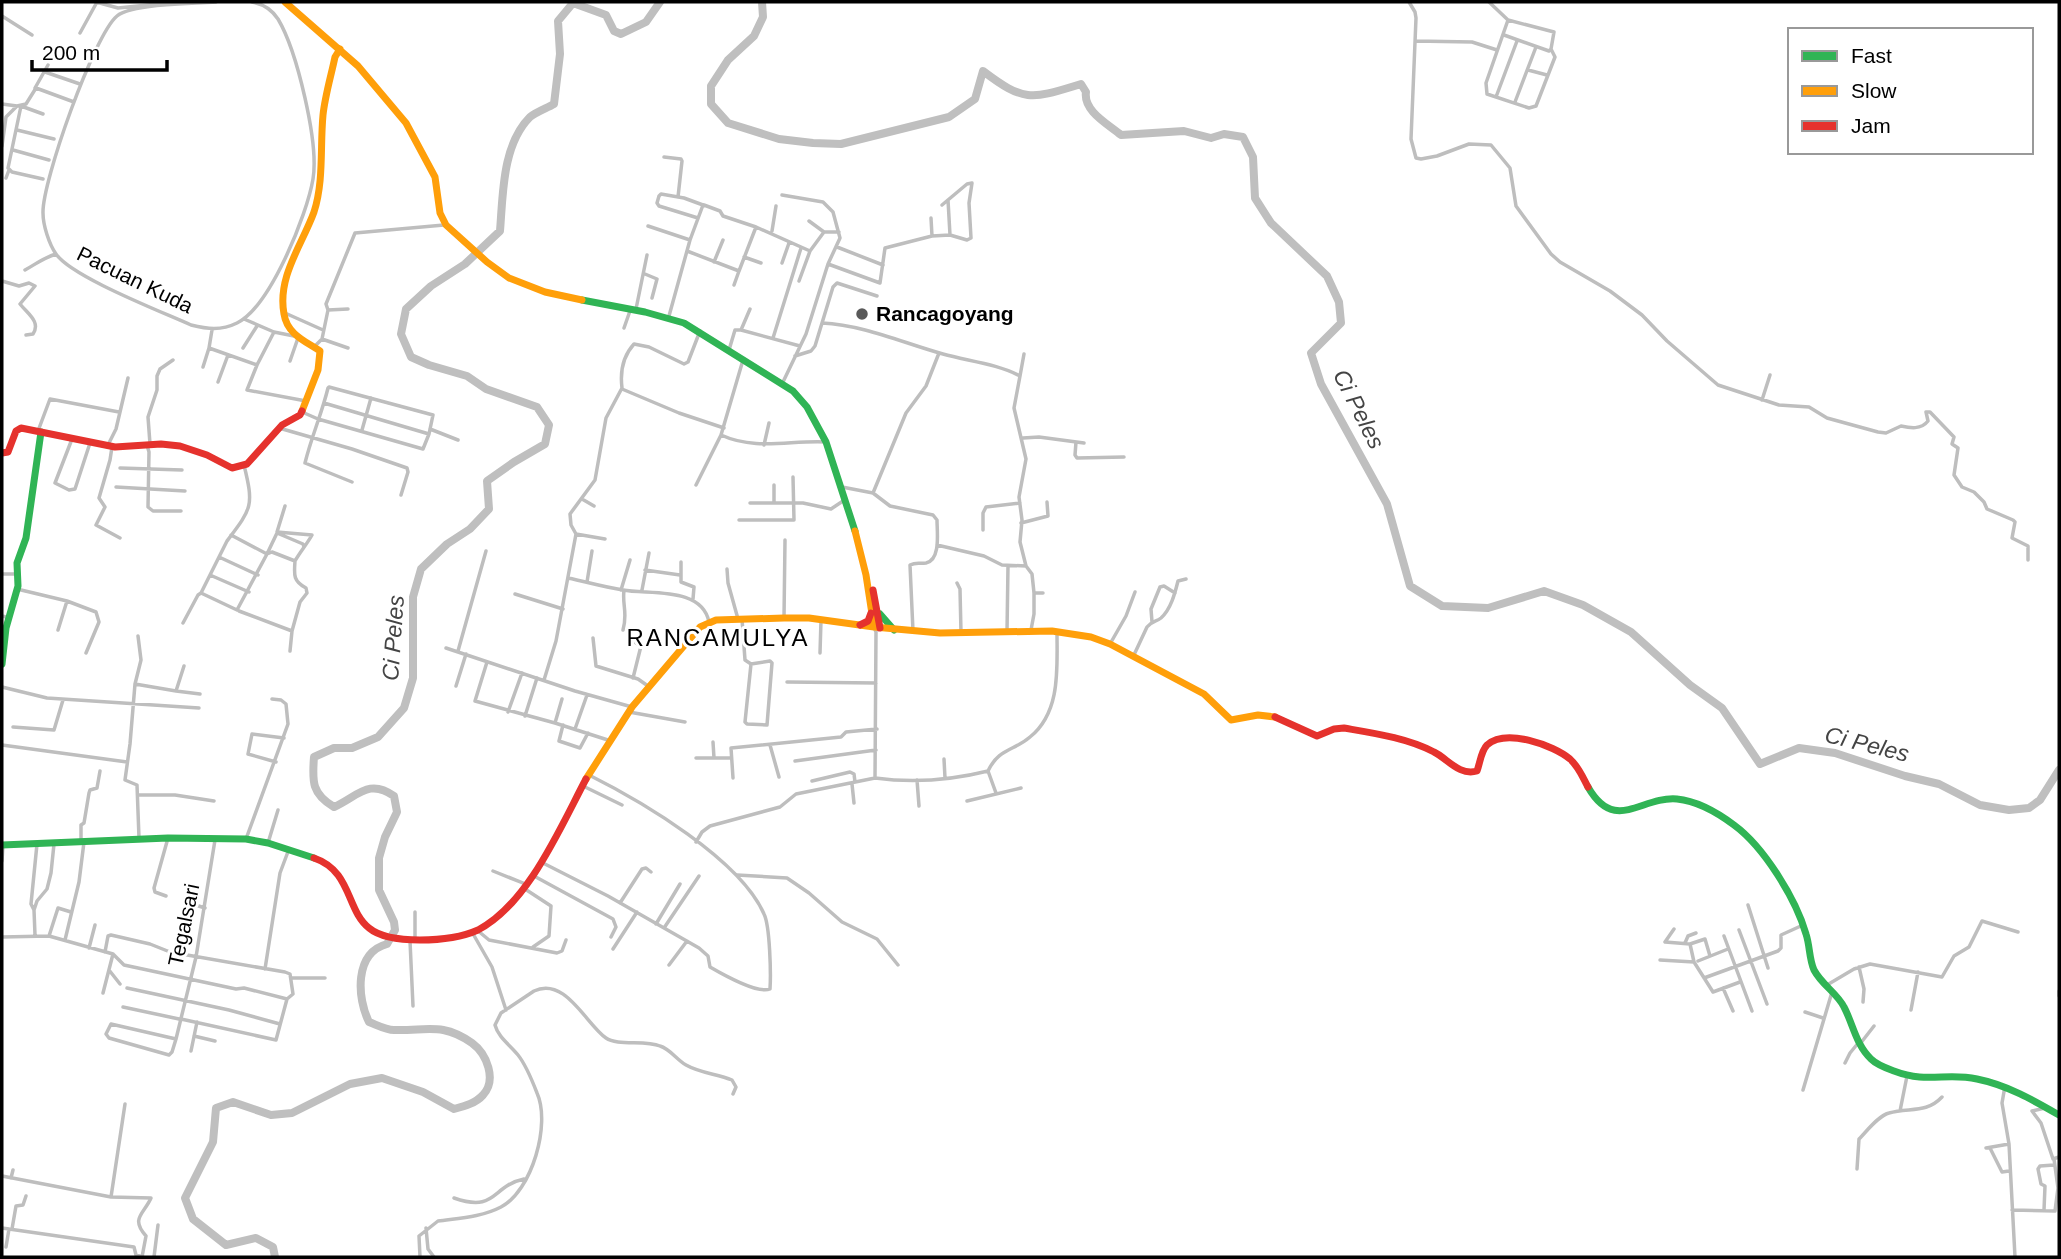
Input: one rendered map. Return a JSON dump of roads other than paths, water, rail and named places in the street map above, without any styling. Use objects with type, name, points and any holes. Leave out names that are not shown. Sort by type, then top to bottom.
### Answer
[{"type":"main road","points":[[285,2],[340,49],[396,108],[410,128],[435,176],[439,214],[444,225],[499,272],[522,284],[545,291],[669,317],[688,324],[800,398],[818,424],[842,487],[863,553],[877,629]]},
{"type":"main road","points":[[2,453],[8,452],[18,429],[120,448],[171,445],[207,455],[228,467],[244,466],[279,428],[302,412],[320,363],[320,351],[296,337],[286,323],[283,312],[284,286],[288,270],[314,211],[319,190],[323,113],[335,57],[340,49]]},
{"type":"main road","points":[[2,664],[6,617],[17,589],[17,563],[26,538],[39,431]]},
{"type":"main road","points":[[860,625],[868,621],[875,610]]},
{"type":"main road","points":[[875,610],[894,630]]},
{"type":"main road","points":[[3,845],[139,838],[246,839],[289,849],[325,862],[335,870],[366,926],[409,941],[443,940],[475,931],[497,916],[526,887],[589,775],[631,709],[690,636],[709,622],[784,618],[894,630],[961,633],[1031,630],[1057,632],[1111,644],[1208,697],[1225,717],[1231,720],[1258,715],[1277,717],[1317,736],[1337,728],[1358,731],[1432,751],[1450,764],[1472,773],[1477,771],[1488,745],[1515,738],[1545,745],[1569,758],[1579,769],[1597,802],[1612,811],[1641,809],[1667,799],[1686,801],[1733,823],[1751,840],[1777,878],[1809,940],[1813,969],[1845,1008],[1860,1043],[1873,1061],[1907,1076],[1921,1079],[1964,1077],[2005,1086],[2059,1115]]},
{"type":"street","points":[[80,33],[96,2],[118,8],[177,2]]},
{"type":"street","name":"Pacuan Kuda","points":[[216,2],[121,13],[107,29],[80,84],[54,160],[44,201],[44,225],[56,254],[70,268],[93,280],[191,326],[212,330],[244,319]]},
{"type":"street","points":[[252,2],[266,7],[278,20],[298,70],[306,100],[313,156],[313,178],[279,274],[244,319],[274,332],[296,337],[290,361]]},
{"type":"street","points":[[1409,2],[1415,12],[1411,139],[1414,157],[1421,159],[1437,156],[1477,143],[1491,145],[1510,168],[1516,206],[1551,254],[1560,262],[1610,290],[1642,315],[1667,341],[1718,385],[1779,405],[1809,407],[1826,418],[1886,433],[1896,426],[1921,427],[1927,421],[1926,412],[1930,412],[1954,437],[1952,444],[1958,448],[1954,475],[1962,488],[1980,498],[1987,509],[2002,513],[2015,522],[2012,538],[2028,547],[2028,561]]},
{"type":"street","points":[[1489,2],[1508,20],[1554,32],[1551,49],[1555,57],[1536,106],[1530,108],[1487,94],[1485,88],[1508,20]]},
{"type":"street","points":[[2,16],[32,35]]},
{"type":"street","points":[[1504,35],[1549,51],[1551,49]]},
{"type":"street","points":[[1415,41],[1472,41],[1497,50]]},
{"type":"street","points":[[1496,97],[1517,41]]},
{"type":"street","points":[[1515,102],[1536,47]]},
{"type":"street","points":[[2,146],[6,117],[27,102],[48,65]]},
{"type":"street","points":[[1528,70],[1547,75]]},
{"type":"street","points":[[45,72],[80,84]]},
{"type":"street","points":[[35,88],[74,102]]},
{"type":"street","points":[[2,104],[43,114]]},
{"type":"street","points":[[6,178],[17,130],[19,106]]},
{"type":"street","points":[[17,130],[54,139]]},
{"type":"street","points":[[13,150],[49,160]]},
{"type":"street","points":[[664,157],[682,161],[678,197]]},
{"type":"street","points":[[9,170],[43,179]]},
{"type":"street","points":[[828,264],[878,283],[881,282],[885,248],[932,236],[950,235],[967,240],[971,238],[969,203],[972,183],[967,184],[942,205]]},
{"type":"street","points":[[698,218],[662,207],[657,203],[660,195],[704,205],[720,211],[723,216],[772,232],[789,243],[810,251]]},
{"type":"street","points":[[782,195],[823,202],[833,212],[839,232],[837,247],[828,264],[818,303],[782,384]]},
{"type":"street","points":[[948,200],[950,235]]},
{"type":"street","points":[[669,317],[690,240],[704,205]]},
{"type":"street","points":[[772,232],[776,221],[776,206]]},
{"type":"street","points":[[931,218],[932,236]]},
{"type":"street","points":[[808,221],[824,232],[839,232]]},
{"type":"street","points":[[315,346],[322,338],[328,310],[326,304],[355,233],[444,225]]},
{"type":"street","points":[[648,226],[690,240]]},
{"type":"street","points":[[734,285],[757,227]]},
{"type":"street","points":[[799,281],[810,251],[824,232]]},
{"type":"street","points":[[714,261],[723,240]]},
{"type":"street","points":[[782,263],[789,243]]},
{"type":"street","points":[[837,247],[883,265]]},
{"type":"street","points":[[773,338],[801,248]]},
{"type":"street","points":[[687,251],[739,271]]},
{"type":"street","points":[[25,270],[37,264],[40,259],[56,254]]},
{"type":"street","points":[[624,328],[645,274],[648,255]]},
{"type":"street","points":[[744,257],[761,263]]},
{"type":"street","points":[[645,274],[657,279],[652,298]]},
{"type":"street","points":[[2,281],[19,286],[29,283],[35,286],[20,304],[36,323],[33,334],[26,335]]},
{"type":"street","points":[[795,356],[813,349],[837,283],[877,296]]},
{"type":"street","points":[[328,310],[348,309]]},
{"type":"street","points":[[741,330],[750,309]]},
{"type":"street","points":[[283,312],[323,330]]},
{"type":"street","points":[[822,323],[898,339],[1020,376]]},
{"type":"street","points":[[243,348],[257,326]]},
{"type":"street","points":[[203,367],[212,330]]},
{"type":"street","points":[[729,350],[736,330],[800,346]]},
{"type":"street","points":[[544,680],[563,609],[576,534],[571,526],[570,514],[596,476],[606,418],[622,388],[622,366],[632,345],[643,345],[684,364],[688,362],[700,331]]},
{"type":"street","points":[[274,332],[247,390],[306,401]]},
{"type":"street","points":[[322,338],[348,348]]},
{"type":"street","points":[[209,348],[257,365]]},
{"type":"street","points":[[873,493],[906,414],[926,386],[939,353]]},
{"type":"street","points":[[1024,354],[1014,408],[1026,459],[1019,497],[1020,542],[1026,566],[1032,574],[1034,614],[1031,630]]},
{"type":"street","points":[[218,382],[228,355]]},
{"type":"street","points":[[173,360],[160,369],[157,390],[148,417],[147,490],[149,509],[181,511]]},
{"type":"street","points":[[696,485],[724,428],[743,360]]},
{"type":"street","points":[[1762,400],[1770,375]]},
{"type":"street","points":[[120,538],[96,525],[105,508],[99,498],[128,378]]},
{"type":"street","points":[[302,412],[318,419],[423,449],[434,417],[330,386],[318,419],[305,464],[352,482]]},
{"type":"street","points":[[622,388],[679,413],[724,428]]},
{"type":"street","points":[[362,431],[370,398]]},
{"type":"street","points":[[39,431],[50,399],[119,412]]},
{"type":"street","points":[[324,403],[458,439]]},
{"type":"street","points":[[764,445],[769,423]]},
{"type":"street","points":[[279,428],[407,468],[401,495]]},
{"type":"street","points":[[721,435],[741,443],[764,445],[826,442]]},
{"type":"street","points":[[1023,438],[1039,436],[1084,443]]},
{"type":"street","points":[[73,438],[55,484],[69,490],[75,489],[90,442]]},
{"type":"street","points":[[1076,442],[1075,457],[1124,457]]},
{"type":"street","points":[[183,624],[252,498],[244,466]]},
{"type":"street","points":[[120,468],[182,470]]},
{"type":"street","points":[[739,520],[794,520],[793,477]]},
{"type":"street","points":[[774,485],[774,503]]},
{"type":"street","points":[[116,487],[185,491]]},
{"type":"street","points":[[842,487],[873,493],[890,506],[936,517],[937,545],[931,561],[910,565],[914,631]]},
{"type":"street","points":[[582,499],[594,506]]},
{"type":"street","points":[[750,503],[794,503],[831,509],[846,499]]},
{"type":"street","points":[[1021,523],[1048,516],[1047,502]]},
{"type":"street","points":[[983,530],[983,513],[986,508],[1020,503]]},
{"type":"street","points":[[237,610],[258,575],[277,533],[285,506]]},
{"type":"street","points":[[277,533],[303,544],[304,547]]},
{"type":"street","points":[[277,533],[312,534],[295,561],[295,580],[306,588],[307,593],[300,602],[290,651]]},
{"type":"street","points":[[576,534],[605,539]]},
{"type":"street","points":[[231,535],[267,554],[272,552],[295,561]]},
{"type":"street","points":[[784,618],[785,540]]},
{"type":"street","points":[[937,545],[984,556],[1008,566],[1026,566]]},
{"type":"street","points":[[458,651],[486,551]]},
{"type":"street","points":[[587,582],[592,551]]},
{"type":"street","points":[[642,590],[649,553]]},
{"type":"street","points":[[219,557],[258,575]]},
{"type":"street","points":[[623,630],[627,610],[623,602],[623,590],[630,560]]},
{"type":"street","points":[[681,562],[681,583],[694,588],[692,600]]},
{"type":"street","points":[[1007,632],[1008,566]]},
{"type":"street","points":[[727,569],[728,583],[740,619],[746,660],[751,664],[772,663],[767,725],[745,722],[751,664]]},
{"type":"street","points":[[645,570],[680,575]]},
{"type":"street","points":[[2,574],[17,574]]},
{"type":"street","points":[[210,575],[249,592]]},
{"type":"street","points":[[568,578],[623,590],[642,590],[692,600],[706,611],[709,622]]},
{"type":"street","points":[[1133,657],[1147,627],[1161,618],[1175,593],[1178,581],[1186,579]]},
{"type":"street","points":[[957,583],[960,589],[961,633]]},
{"type":"street","points":[[1152,622],[1152,609],[1160,587],[1164,586],[1175,593]]},
{"type":"street","points":[[17,589],[67,601],[99,616],[86,653]]},
{"type":"street","points":[[1111,644],[1135,592]]},
{"type":"street","points":[[201,593],[292,631]]},
{"type":"street","points":[[1034,593],[1043,593]]},
{"type":"street","points":[[515,594],[563,609]]},
{"type":"street","points":[[58,630],[67,601]]},
{"type":"street","points":[[820,653],[821,620]]},
{"type":"street","points":[[875,778],[877,629]]},
{"type":"street","points":[[696,842],[710,826],[780,807],[796,794],[875,778],[917,780],[968,776],[988,771],[997,757],[1031,736],[1049,713],[1055,688],[1057,632]]},
{"type":"street","points":[[138,636],[141,660],[135,684],[125,780],[137,784],[139,838]]},
{"type":"street","points":[[593,638],[596,666],[648,686]]},
{"type":"street","points":[[633,678],[641,646],[636,643]]},
{"type":"street","points":[[446,648],[631,709],[685,722]]},
{"type":"street","points":[[456,687],[466,654]]},
{"type":"street","points":[[488,661],[475,700],[611,741]]},
{"type":"street","points":[[176,691],[184,666]]},
{"type":"street","points":[[508,712],[522,673]]},
{"type":"street","points":[[525,716],[537,678]]},
{"type":"street","points":[[787,682],[876,683]]},
{"type":"street","points":[[135,684],[200,694]]},
{"type":"street","points":[[2,687],[63,700],[199,708]]},
{"type":"street","points":[[575,729],[587,694]]},
{"type":"street","points":[[246,839],[288,724],[288,708],[281,700],[272,699]]},
{"type":"street","points":[[555,723],[562,699]]},
{"type":"street","points":[[13,727],[54,730],[63,700]]},
{"type":"street","points":[[563,725],[559,741],[580,748],[588,733]]},
{"type":"street","points":[[733,778],[731,748],[841,737],[846,732],[877,729]]},
{"type":"street","points":[[276,762],[248,754],[252,734],[285,738]]},
{"type":"street","points":[[713,742],[713,758]]},
{"type":"street","points":[[2,745],[127,762]]},
{"type":"street","points":[[770,746],[779,777]]},
{"type":"street","points":[[794,761],[876,750]]},
{"type":"street","points":[[696,758],[732,758]]},
{"type":"street","points":[[944,759],[945,778]]},
{"type":"street","points":[[65,940],[83,842],[80,825],[84,823],[90,790],[97,789],[100,771]]},
{"type":"street","points":[[988,771],[996,793]]},
{"type":"street","points":[[812,781],[850,772],[854,774],[855,803]]},
{"type":"street","points":[[541,862],[687,941],[708,956],[710,967],[722,974],[763,991],[770,989],[767,922],[760,905],[737,875],[639,801],[589,775]]},
{"type":"street","points":[[917,780],[919,806]]},
{"type":"street","points":[[583,786],[622,805]]},
{"type":"street","points":[[967,801],[1021,788]]},
{"type":"street","points":[[139,795],[176,795],[214,801]]},
{"type":"street","points":[[268,844],[278,810]]},
{"type":"street","points":[[166,896],[155,892],[154,888],[168,838]]},
{"type":"street","name":"Tegalsari","points":[[176,1039],[196,957],[215,838]]},
{"type":"street","points":[[34,909],[31,904],[37,844]]},
{"type":"street","points":[[35,935],[34,909],[47,889],[54,844]]},
{"type":"street","points":[[2,861],[3,845]]},
{"type":"street","points":[[265,969],[281,873],[289,849]]},
{"type":"street","points":[[620,903],[642,869],[646,867],[651,872]]},
{"type":"street","points":[[493,871],[526,887],[551,906],[549,936],[531,948]]},
{"type":"street","points":[[737,875],[787,878],[842,922],[877,939],[898,965]]},
{"type":"street","points":[[534,876],[613,919],[615,927],[611,937]]},
{"type":"street","points":[[664,928],[699,876]]},
{"type":"street","points":[[656,924],[680,884]]},
{"type":"street","points":[[189,903],[205,908]]},
{"type":"street","points":[[1748,905],[1768,968]]},
{"type":"street","points":[[49,936],[58,908],[72,912]]},
{"type":"street","points":[[413,1006],[409,941],[415,912]]},
{"type":"street","points":[[613,949],[637,912]]},
{"type":"street","points":[[1803,1090],[1830,988],[1859,967],[1875,964],[1942,977],[1954,957],[1969,947],[1982,921],[2018,932]]},
{"type":"street","points":[[89,948],[95,925]]},
{"type":"street","points":[[1704,978],[1781,948],[1781,935],[1803,925]]},
{"type":"street","points":[[1674,929],[1665,942],[1688,944],[1705,939],[1710,956]]},
{"type":"street","points":[[1739,930],[1767,1004]]},
{"type":"street","points":[[475,931],[489,940],[556,953],[562,951],[566,940]]},
{"type":"street","points":[[475,931],[492,967],[506,1010]]},
{"type":"street","points":[[1696,933],[1688,936],[1688,944],[1713,992],[1740,982]]},
{"type":"street","points":[[105,952],[109,935],[196,957],[285,972],[292,978],[293,995],[287,999],[276,1040],[273,1041],[123,1007]]},
{"type":"street","points":[[2,937],[49,936],[113,954],[124,965],[287,999]]},
{"type":"street","points":[[1724,936],[1752,1011]]},
{"type":"street","points":[[668,965],[687,941]]},
{"type":"street","points":[[1660,960],[1696,961],[1728,949]]},
{"type":"street","points":[[103,993],[113,954]]},
{"type":"street","points":[[1859,967],[1864,989],[1863,1002]]},
{"type":"street","points":[[109,970],[120,984]]},
{"type":"street","points":[[1911,1010],[1918,972]]},
{"type":"street","points":[[292,978],[326,978]]},
{"type":"street","points":[[127,988],[280,1024]]},
{"type":"street","points":[[420,1257],[419,1236],[426,1228],[438,1221],[475,1216],[501,1207],[509,1202],[525,1179],[540,1145],[543,1112],[537,1091],[522,1061],[495,1029],[496,1021],[506,1010],[540,988],[556,990],[575,1004],[607,1039],[660,1046],[697,1070],[732,1080],[736,1087],[733,1094]]},
{"type":"street","points":[[1723,988],[1733,1011]]},
{"type":"street","points":[[1805,1012],[1824,1018]]},
{"type":"street","points":[[191,1051],[197,1023]]},
{"type":"street","points":[[111,1024],[176,1039],[173,1052],[169,1055],[109,1038],[106,1034],[111,1024]]},
{"type":"street","points":[[1845,1063],[1850,1053],[1874,1026]]},
{"type":"street","points":[[194,1036],[215,1041]]},
{"type":"street","points":[[1900,1111],[1907,1076]]},
{"type":"street","points":[[2005,1086],[2002,1103],[2009,1144],[2015,1257]]},
{"type":"street","points":[[1857,1169],[1859,1139],[1886,1114],[1926,1108],[1942,1097]]},
{"type":"street","points":[[111,1197],[125,1104]]},
{"type":"street","points":[[2012,1210],[2055,1211],[2057,1188],[2053,1159],[2042,1125],[2032,1111],[2047,1107]]},
{"type":"street","points":[[2009,1144],[1988,1148],[2002,1172],[2009,1171]]},
{"type":"street","points":[[2053,1159],[2059,1157]]},
{"type":"street","points":[[2044,1210],[2045,1186],[2041,1184],[2038,1169],[2040,1166],[2054,1165]]},
{"type":"street","points":[[11,1178],[13,1170]]},
{"type":"street","points":[[2,1177],[111,1197],[151,1198],[138,1222],[146,1236],[143,1257],[136,1256],[135,1248],[2,1228]]},
{"type":"street","points":[[454,1198],[471,1204],[484,1202],[511,1182],[525,1179]]},
{"type":"street","points":[[6,1247],[16,1206],[24,1205],[26,1196]]},
{"type":"street","points":[[154,1257],[158,1225]]},
{"type":"street","points":[[426,1228],[428,1250],[434,1257]]},
{"type":"waterway","name":"Ci Peles","points":[[275,1257],[273,1247],[256,1238],[226,1245],[193,1219],[185,1198],[213,1142],[216,1108],[233,1102],[271,1115],[292,1113],[350,1084],[382,1078],[423,1092],[454,1109],[480,1098],[487,1089],[490,1075],[486,1060],[472,1043],[461,1036],[434,1029],[391,1030],[369,1022],[362,1001],[361,977],[364,966],[376,949],[387,944],[395,930],[379,890],[379,858],[397,812],[394,796],[385,791],[370,789],[334,807],[317,792],[313,774],[314,757],[334,748],[352,748],[378,737],[404,708],[413,678],[413,597],[421,569],[447,544],[470,529],[489,509],[487,481],[545,444],[549,425],[537,407],[486,389],[467,376],[411,357],[401,334],[406,309],[431,286],[465,264],[500,231],[503,186],[514,142],[530,117],[554,104],[560,54],[558,21],[573,3],[606,15],[614,31],[621,34],[646,22],[660,2]]},
{"type":"waterway","name":"Ci Peles","points":[[762,2],[763,17],[754,36],[728,60],[711,86],[711,104],[728,123],[779,139],[841,144],[949,117],[975,99],[983,71],[1009,89],[1029,95],[1051,93],[1081,84],[1092,111],[1121,135],[1184,131],[1211,138],[1224,134],[1243,137],[1253,157],[1255,198],[1271,223],[1327,276],[1339,302],[1341,323],[1311,353],[1321,384],[1387,504],[1410,586],[1442,606],[1488,608],[1544,591],[1583,605],[1631,632],[1690,685],[1722,708],[1760,764],[1799,748],[1835,753],[1939,784],[1980,805],[2009,810],[2029,808],[2040,800],[2059,770]]},
{"type":"place","name":"Rancagoyang","points":[[862,314]]},
{"type":"district","name":"RANCAMULYA","points":[[718,638]]}]
